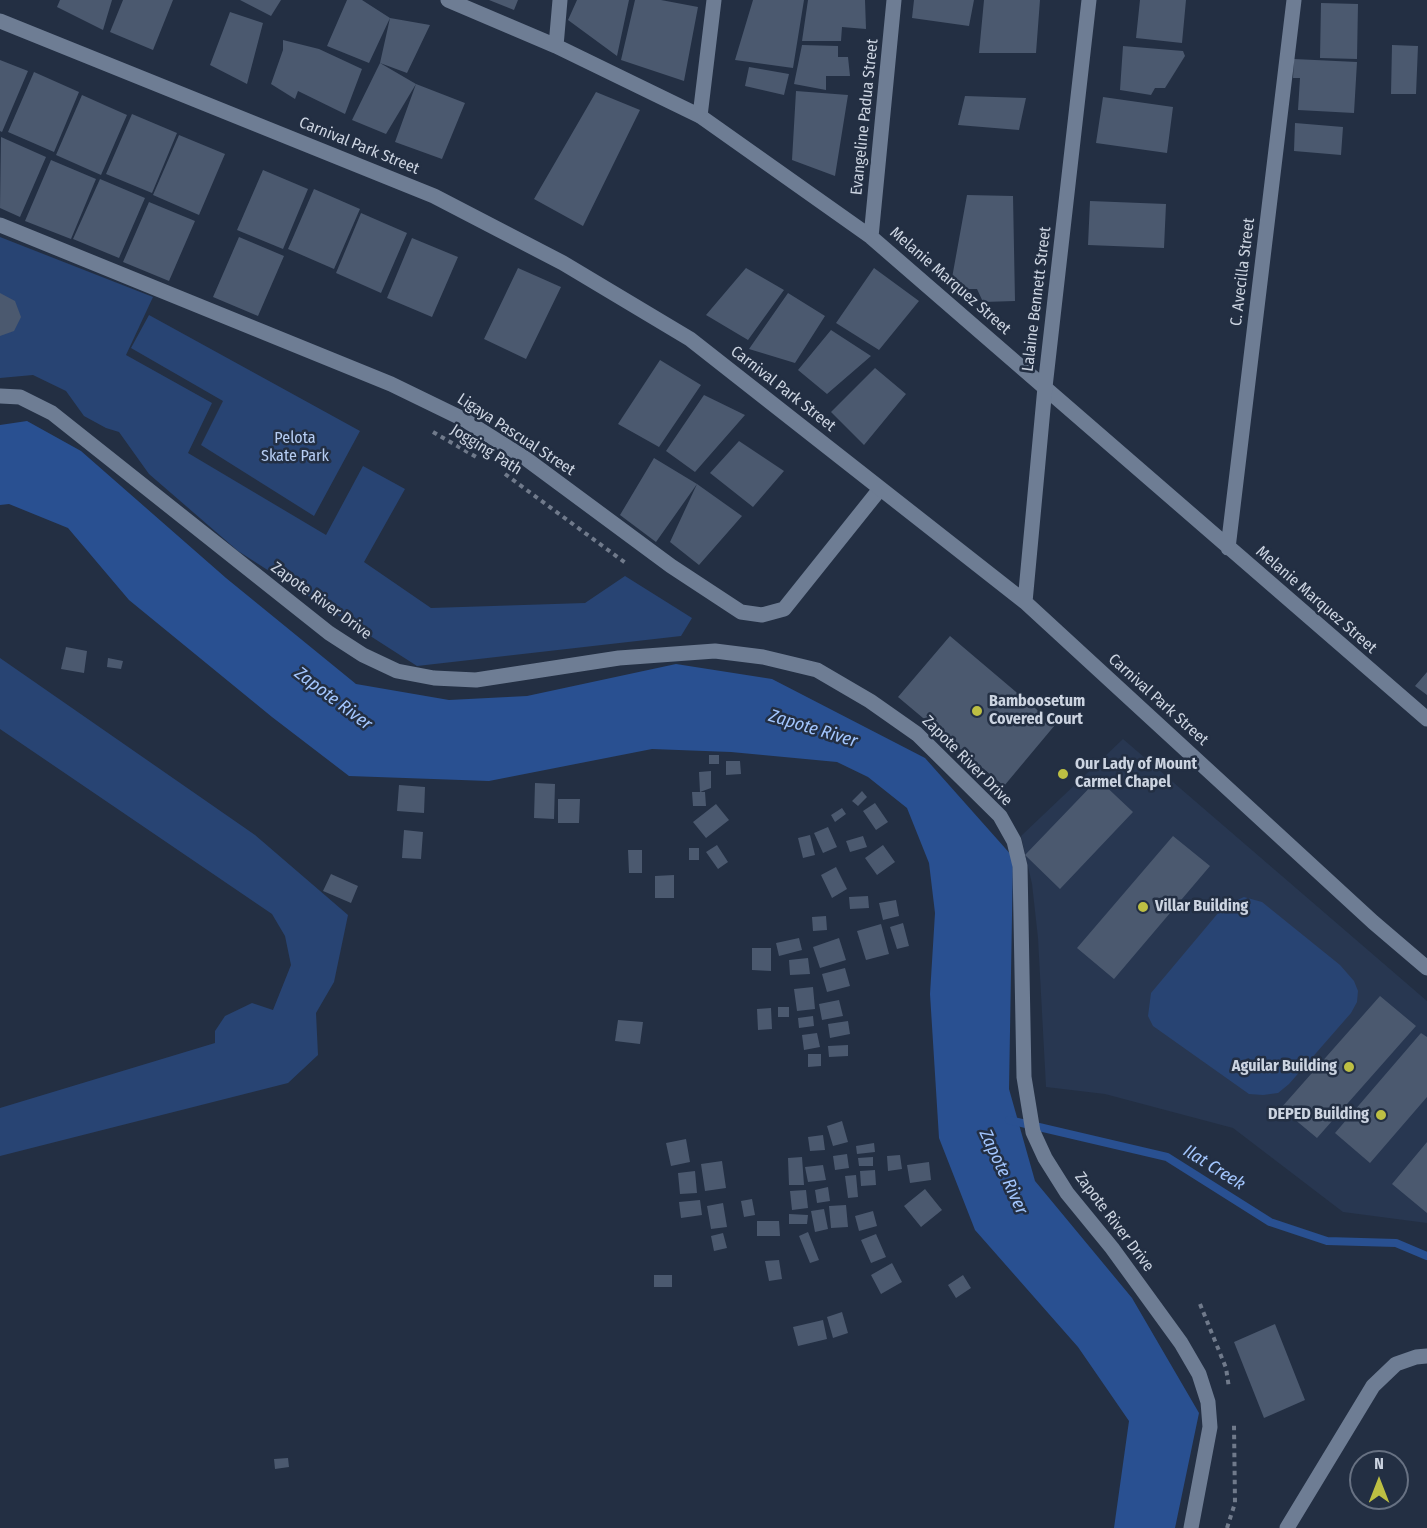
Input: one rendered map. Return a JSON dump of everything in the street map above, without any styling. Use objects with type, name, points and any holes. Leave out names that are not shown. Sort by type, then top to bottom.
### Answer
[{"type":"street","name":"Melanie Marquez Street","points":[[448,0],[556,46],[700,116],[871,237],[1427,719]]},
{"type":"street","points":[[556,46],[560,0]]},
{"type":"street","points":[[700,116],[714,0]]},
{"type":"street","name":"Evangeline Padua Street","points":[[871,237],[894,0]]},
{"type":"street","name":"Lalaine Bennett Street","points":[[1025,602],[1045,387],[1089,0]]},
{"type":"street","name":"C. Avecilla Street","points":[[1228,548],[1294,0]]},
{"type":"street","name":"Carnival Park Street","points":[[0,21],[434,195],[563,263],[690,339],[1025,602],[1373,922],[1427,968]]},
{"type":"street","name":"Ligaya Pascual Street","points":[[0,225],[391,384],[463,419],[525,458],[672,566],[741,612],[762,615],[784,609],[880,489]]},
{"type":"street","name":"Zapote River Drive","points":[[0,396],[20,397],[52,413],[329,633],[363,655],[397,671],[434,678],[476,680],[641,656],[715,651],[763,657],[817,670],[870,701],[917,734],[1000,816],[1014,841],[1020,866],[1024,1077],[1033,1132],[1045,1158],[1067,1193],[1112,1248],[1181,1343],[1199,1374],[1208,1402],[1210,1427],[1191,1528]]},
{"type":"street","points":[[1287,1528],[1373,1386],[1396,1364],[1427,1356]]},
{"type":"path","name":"Jogging Path","points":[[427,428],[489,463]]},
{"type":"path","name":"Jogging Path","points":[[499,469],[637,570]]},
{"type":"shaded area","points":[[1123,739],[1427,1001],[1427,1223],[1343,1212],[1233,1128],[1105,1094],[1046,1087],[1038,938],[1032,884],[1021,836]]},
{"type":"green space","points":[[0,237],[153,297],[126,355],[212,403],[188,453],[326,535],[363,466],[405,489],[364,562],[431,608],[585,603],[625,576],[692,618],[681,636],[417,666],[238,551],[149,474],[119,432],[84,416],[66,391],[33,375],[0,378]]},
{"type":"green space","name":"Pelota Skate Park","points":[[149,315],[360,431],[314,516],[201,445],[223,401],[131,348]]},
{"type":"green space","points":[[0,658],[255,835],[348,915],[334,982],[316,1013],[318,1055],[288,1083],[0,1156],[0,1108],[215,1043],[215,1031],[225,1016],[252,1003],[273,1010],[291,965],[285,936],[272,914],[0,729]]},
{"type":"green space","points":[[1244,897],[1262,902],[1340,965],[1354,981],[1358,991],[1357,1002],[1351,1013],[1289,1084],[1278,1093],[1249,1094],[1153,1026],[1148,1016],[1151,993],[1224,906]]},
{"type":"water","name":"Zapote River","points":[[27,421],[81,451],[226,578],[356,684],[449,700],[527,696],[676,664],[772,679],[925,758],[1013,857],[1009,1089],[1035,1181],[1132,1298],[1199,1413],[1175,1528],[1114,1528],[1129,1421],[1078,1347],[975,1230],[939,1138],[930,994],[935,913],[929,863],[907,808],[868,777],[837,762],[731,752],[652,749],[489,781],[349,776],[272,717],[129,600],[68,528],[9,504],[0,505],[0,425]]},
{"type":"building","points":[[60,0],[112,0],[103,30],[57,7]]},
{"type":"building","points":[[123,0],[173,0],[153,50],[110,32]]},
{"type":"building","points":[[240,0],[281,0],[271,16]]},
{"type":"building","points":[[347,0],[362,0],[390,18],[369,63],[327,46]]},
{"type":"building","points":[[489,0],[518,0],[514,10]]},
{"type":"building","points":[[577,0],[629,0],[617,56],[568,20]]},
{"type":"building","points":[[635,0],[661,0],[698,7],[684,81],[621,60]]},
{"type":"building","points":[[753,0],[804,0],[793,68],[735,60]]},
{"type":"building","points":[[808,0],[865,0],[866,29],[842,27],[841,41],[802,41]]},
{"type":"building","points":[[914,0],[974,0],[969,26],[912,18]]},
{"type":"building","points":[[984,0],[1040,0],[1036,53],[979,53]]},
{"type":"building","points":[[1140,0],[1186,0],[1182,43],[1136,38]]},
{"type":"building","points":[[1321,3],[1358,4],[1357,59],[1320,58]]},
{"type":"building","points":[[230,12],[263,23],[247,84],[210,65]]},
{"type":"building","points":[[390,18],[430,25],[407,73],[380,63]]},
{"type":"building","points":[[283,40],[319,49],[362,69],[345,114],[298,91],[295,99],[271,84],[283,50]]},
{"type":"building","points":[[802,45],[838,46],[838,57],[848,57],[850,76],[826,76],[826,90],[794,84]]},
{"type":"building","points":[[1392,45],[1418,46],[1416,94],[1391,94]]},
{"type":"building","points":[[1123,46],[1183,51],[1185,56],[1165,88],[1155,88],[1151,95],[1120,90]]},
{"type":"building","points":[[1294,59],[1357,62],[1354,113],[1298,110],[1300,78],[1293,78]]},
{"type":"building","points":[[0,60],[28,71],[2,132],[0,131]]},
{"type":"building","points":[[380,63],[416,84],[386,134],[352,120]]},
{"type":"building","points":[[749,67],[789,74],[784,95],[745,86]]},
{"type":"building","points":[[34,72],[79,92],[54,152],[8,132]]},
{"type":"building","points":[[416,84],[465,103],[442,159],[395,142]]},
{"type":"building","points":[[796,91],[848,95],[835,176],[792,160]]},
{"type":"building","points":[[596,92],[640,110],[583,226],[534,199]]},
{"type":"building","points":[[82,95],[127,115],[101,175],[56,155]]},
{"type":"building","points":[[965,96],[1026,98],[1019,130],[958,125]]},
{"type":"building","points":[[1103,97],[1173,107],[1167,153],[1096,143]]},
{"type":"building","points":[[132,114],[177,133],[152,193],[106,174]]},
{"type":"building","points":[[1295,123],[1343,127],[1341,155],[1294,151]]},
{"type":"building","points":[[179,135],[225,154],[199,215],[153,195]]},
{"type":"building","points":[[1,137],[46,157],[20,217],[0,208]]},
{"type":"building","points":[[51,160],[96,179],[71,239],[25,221]]},
{"type":"building","points":[[263,170],[308,189],[283,249],[237,230]]},
{"type":"building","points":[[100,179],[145,198],[119,258],[73,239]]},
{"type":"building","points":[[314,189],[360,209],[334,269],[288,249]]},
{"type":"building","points":[[967,195],[1013,196],[1015,301],[983,302],[977,289],[950,289]]},
{"type":"building","points":[[1090,201],[1166,204],[1164,248],[1088,245]]},
{"type":"building","points":[[149,202],[195,221],[169,281],[123,262]]},
{"type":"building","points":[[361,213],[407,233],[381,293],[336,273]]},
{"type":"building","points":[[239,237],[284,256],[258,316],[213,297]]},
{"type":"building","points":[[412,238],[458,257],[432,317],[387,298]]},
{"type":"building","points":[[518,268],[561,287],[526,359],[484,339]]},
{"type":"building","points":[[746,268],[784,290],[748,340],[706,315]]},
{"type":"building","points":[[874,268],[919,301],[879,350],[836,323]]},
{"type":"building","points":[[0,293],[15,301],[21,317],[14,331],[0,336]]},
{"type":"building","points":[[788,293],[825,316],[795,363],[749,349]]},
{"type":"building","points":[[831,330],[871,356],[827,394],[798,370]]},
{"type":"building","points":[[660,360],[701,385],[659,447],[618,424]]},
{"type":"building","points":[[875,368],[906,394],[864,445],[831,412]]},
{"type":"building","points":[[704,395],[745,415],[695,472],[666,451]]},
{"type":"building","points":[[739,441],[784,471],[753,507],[710,473]]},
{"type":"building","points":[[654,458],[697,484],[656,542],[620,515]]},
{"type":"building","points":[[697,484],[742,516],[699,565],[670,542]]},
{"type":"building","name":"Bamboosetum Covered Court","points":[[950,636],[1055,725],[1004,786],[898,697]]},
{"type":"building","points":[[66,647],[87,651],[84,673],[61,669]]},
{"type":"building","points":[[108,658],[123,661],[121,669],[107,667]]},
{"type":"building","points":[[1427,672],[1427,695],[1415,686]]},
{"type":"building","points":[[709,755],[719,755],[719,764],[709,764]]},
{"type":"building","points":[[726,761],[740,761],[741,774],[726,775]]},
{"type":"building","points":[[711,771],[711,788],[700,792],[699,772]]},
{"type":"building","points":[[1098,779],[1133,812],[1060,889],[1025,855]]},
{"type":"building","points":[[535,783],[555,784],[554,819],[534,818]]},
{"type":"building","points":[[399,785],[425,787],[424,813],[397,811]]},
{"type":"building","points":[[862,791],[867,797],[858,806],[852,801]]},
{"type":"building","points":[[692,792],[705,792],[706,806],[693,806]]},
{"type":"building","points":[[558,799],[580,799],[579,823],[558,823]]},
{"type":"building","points":[[875,803],[888,822],[876,830],[863,811]]},
{"type":"building","points":[[716,804],[729,820],[706,838],[693,822]]},
{"type":"building","points":[[842,808],[846,814],[835,822],[831,815]]},
{"type":"building","points":[[828,827],[837,847],[823,853],[814,833]]},
{"type":"building","points":[[404,830],[423,832],[421,859],[402,858]]},
{"type":"building","points":[[810,835],[815,855],[803,858],[798,838]]},
{"type":"building","points":[[863,836],[867,847],[850,852],[846,841]]},
{"type":"building","name":"Villar Building","points":[[1173,836],[1210,866],[1114,979],[1077,948]]},
{"type":"building","points":[[717,845],[728,862],[718,869],[706,852]]},
{"type":"building","points":[[883,845],[895,862],[877,875],[865,858]]},
{"type":"building","points":[[689,848],[699,848],[699,860],[689,860]]},
{"type":"building","points":[[628,850],[642,850],[642,873],[629,873]]},
{"type":"building","points":[[836,867],[847,889],[832,898],[821,875]]},
{"type":"building","points":[[331,874],[358,886],[351,903],[323,891]]},
{"type":"building","points":[[674,875],[674,898],[655,898],[655,876]]},
{"type":"building","points":[[868,896],[869,908],[850,909],[849,897]]},
{"type":"building","points":[[896,900],[899,916],[883,920],[879,903]]},
{"type":"building","points":[[826,916],[827,930],[813,931],[812,917]]},
{"type":"building","points":[[903,923],[909,946],[897,949],[890,927]]},
{"type":"building","points":[[881,924],[889,954],[866,960],[857,931]]},
{"type":"building","points":[[799,938],[802,950],[779,956],[776,943]]},
{"type":"building","points":[[839,938],[846,960],[820,968],[813,947]]},
{"type":"building","points":[[752,948],[771,948],[771,971],[752,970]]},
{"type":"building","points":[[808,958],[810,974],[790,975],[789,960]]},
{"type":"building","points":[[845,968],[850,986],[827,992],[822,974]]},
{"type":"building","points":[[813,987],[815,1009],[797,1011],[794,989]]},
{"type":"building","name":"Aguilar Building","points":[[1380,996],[1416,1026],[1317,1138],[1281,1108]]},
{"type":"building","points":[[839,1000],[843,1016],[822,1020],[819,1004]]},
{"type":"building","points":[[778,1007],[789,1007],[789,1017],[778,1017]]},
{"type":"building","points":[[771,1008],[772,1029],[758,1030],[757,1009]]},
{"type":"building","points":[[813,1016],[814,1026],[799,1028],[798,1018]]},
{"type":"building","points":[[618,1020],[643,1022],[640,1044],[615,1041]]},
{"type":"building","points":[[848,1021],[850,1034],[830,1038],[828,1024]]},
{"type":"building","points":[[817,1033],[820,1047],[804,1050],[802,1035]]},
{"type":"building","name":"DEPED Building","points":[[1421,1033],[1427,1037],[1427,1097],[1370,1163],[1335,1133]]},
{"type":"building","points":[[848,1045],[848,1056],[829,1057],[828,1046]]},
{"type":"building","points":[[808,1054],[821,1054],[821,1066],[808,1067]]},
{"type":"building","points":[[842,1121],[848,1142],[833,1146],[827,1126]]},
{"type":"building","points":[[823,1135],[825,1150],[810,1151],[808,1137]]},
{"type":"building","points":[[686,1139],[690,1162],[671,1166],[666,1143]]},
{"type":"building","points":[[1427,1142],[1427,1213],[1392,1184]]},
{"type":"building","points":[[874,1143],[875,1152],[857,1154],[856,1146]]},
{"type":"building","points":[[847,1154],[849,1168],[835,1170],[833,1156]]},
{"type":"building","points":[[900,1155],[902,1169],[888,1171],[887,1156]]},
{"type":"building","points":[[802,1157],[804,1185],[789,1185],[788,1158]]},
{"type":"building","points":[[873,1157],[873,1166],[859,1166],[858,1158]]},
{"type":"building","points":[[722,1161],[726,1188],[705,1191],[701,1164]]},
{"type":"building","points":[[929,1162],[931,1180],[910,1183],[907,1165]]},
{"type":"building","points":[[823,1165],[826,1180],[808,1182],[805,1167]]},
{"type":"building","points":[[875,1170],[876,1185],[861,1186],[860,1171]]},
{"type":"building","points":[[695,1171],[697,1193],[680,1194],[678,1173]]},
{"type":"building","points":[[856,1175],[858,1197],[848,1198],[845,1176]]},
{"type":"building","points":[[828,1187],[830,1201],[817,1203],[815,1190]]},
{"type":"building","points":[[925,1189],[942,1210],[921,1227],[904,1206]]},
{"type":"building","points":[[806,1190],[808,1208],[792,1210],[790,1191]]},
{"type":"building","points":[[752,1199],[755,1215],[744,1217],[741,1201]]},
{"type":"building","points":[[700,1200],[702,1215],[681,1218],[679,1202]]},
{"type":"building","points":[[723,1203],[727,1227],[711,1229],[707,1206]]},
{"type":"building","points":[[846,1205],[848,1227],[831,1228],[829,1206]]},
{"type":"building","points":[[824,1209],[828,1229],[815,1232],[811,1211]]},
{"type":"building","points":[[873,1211],[877,1226],[859,1231],[855,1216]]},
{"type":"building","points":[[789,1214],[808,1215],[807,1224],[789,1224]]},
{"type":"building","points":[[757,1221],[779,1221],[780,1236],[757,1236]]},
{"type":"building","points":[[808,1232],[819,1260],[810,1263],[799,1236]]},
{"type":"building","points":[[723,1233],[727,1248],[714,1251],[711,1236]]},
{"type":"building","points":[[876,1234],[886,1257],[871,1263],[861,1240]]},
{"type":"building","points":[[779,1260],[782,1279],[769,1281],[765,1261]]},
{"type":"building","points":[[892,1263],[902,1282],[881,1294],[871,1275]]},
{"type":"building","points":[[654,1275],[672,1275],[672,1287],[654,1287]]},
{"type":"building","points":[[963,1275],[971,1288],[956,1298],[948,1285]]},
{"type":"building","points":[[842,1312],[848,1333],[833,1338],[827,1317]]},
{"type":"building","points":[[823,1320],[827,1339],[798,1346],[793,1327]]},
{"type":"building","points":[[1275,1324],[1305,1400],[1264,1418],[1234,1342]]},
{"type":"building","points":[[288,1458],[289,1467],[275,1469],[274,1459]]},
{"type":"waterway","name":"Ilat Creek","points":[[1009,1120],[1167,1157],[1270,1222],[1327,1241],[1396,1243],[1427,1256]]},
{"type":"place","name":"Bamboosetum Covered Court","points":[[977,711]]},
{"type":"place","name":"Our Lady of Mount Carmel Chapel","points":[[1063,774]]},
{"type":"place","name":"Villar Building","points":[[1143,907]]},
{"type":"place","name":"Aguilar Building","points":[[1349,1067]]},
{"type":"place","name":"DEPED Building","points":[[1381,1115]]}]
